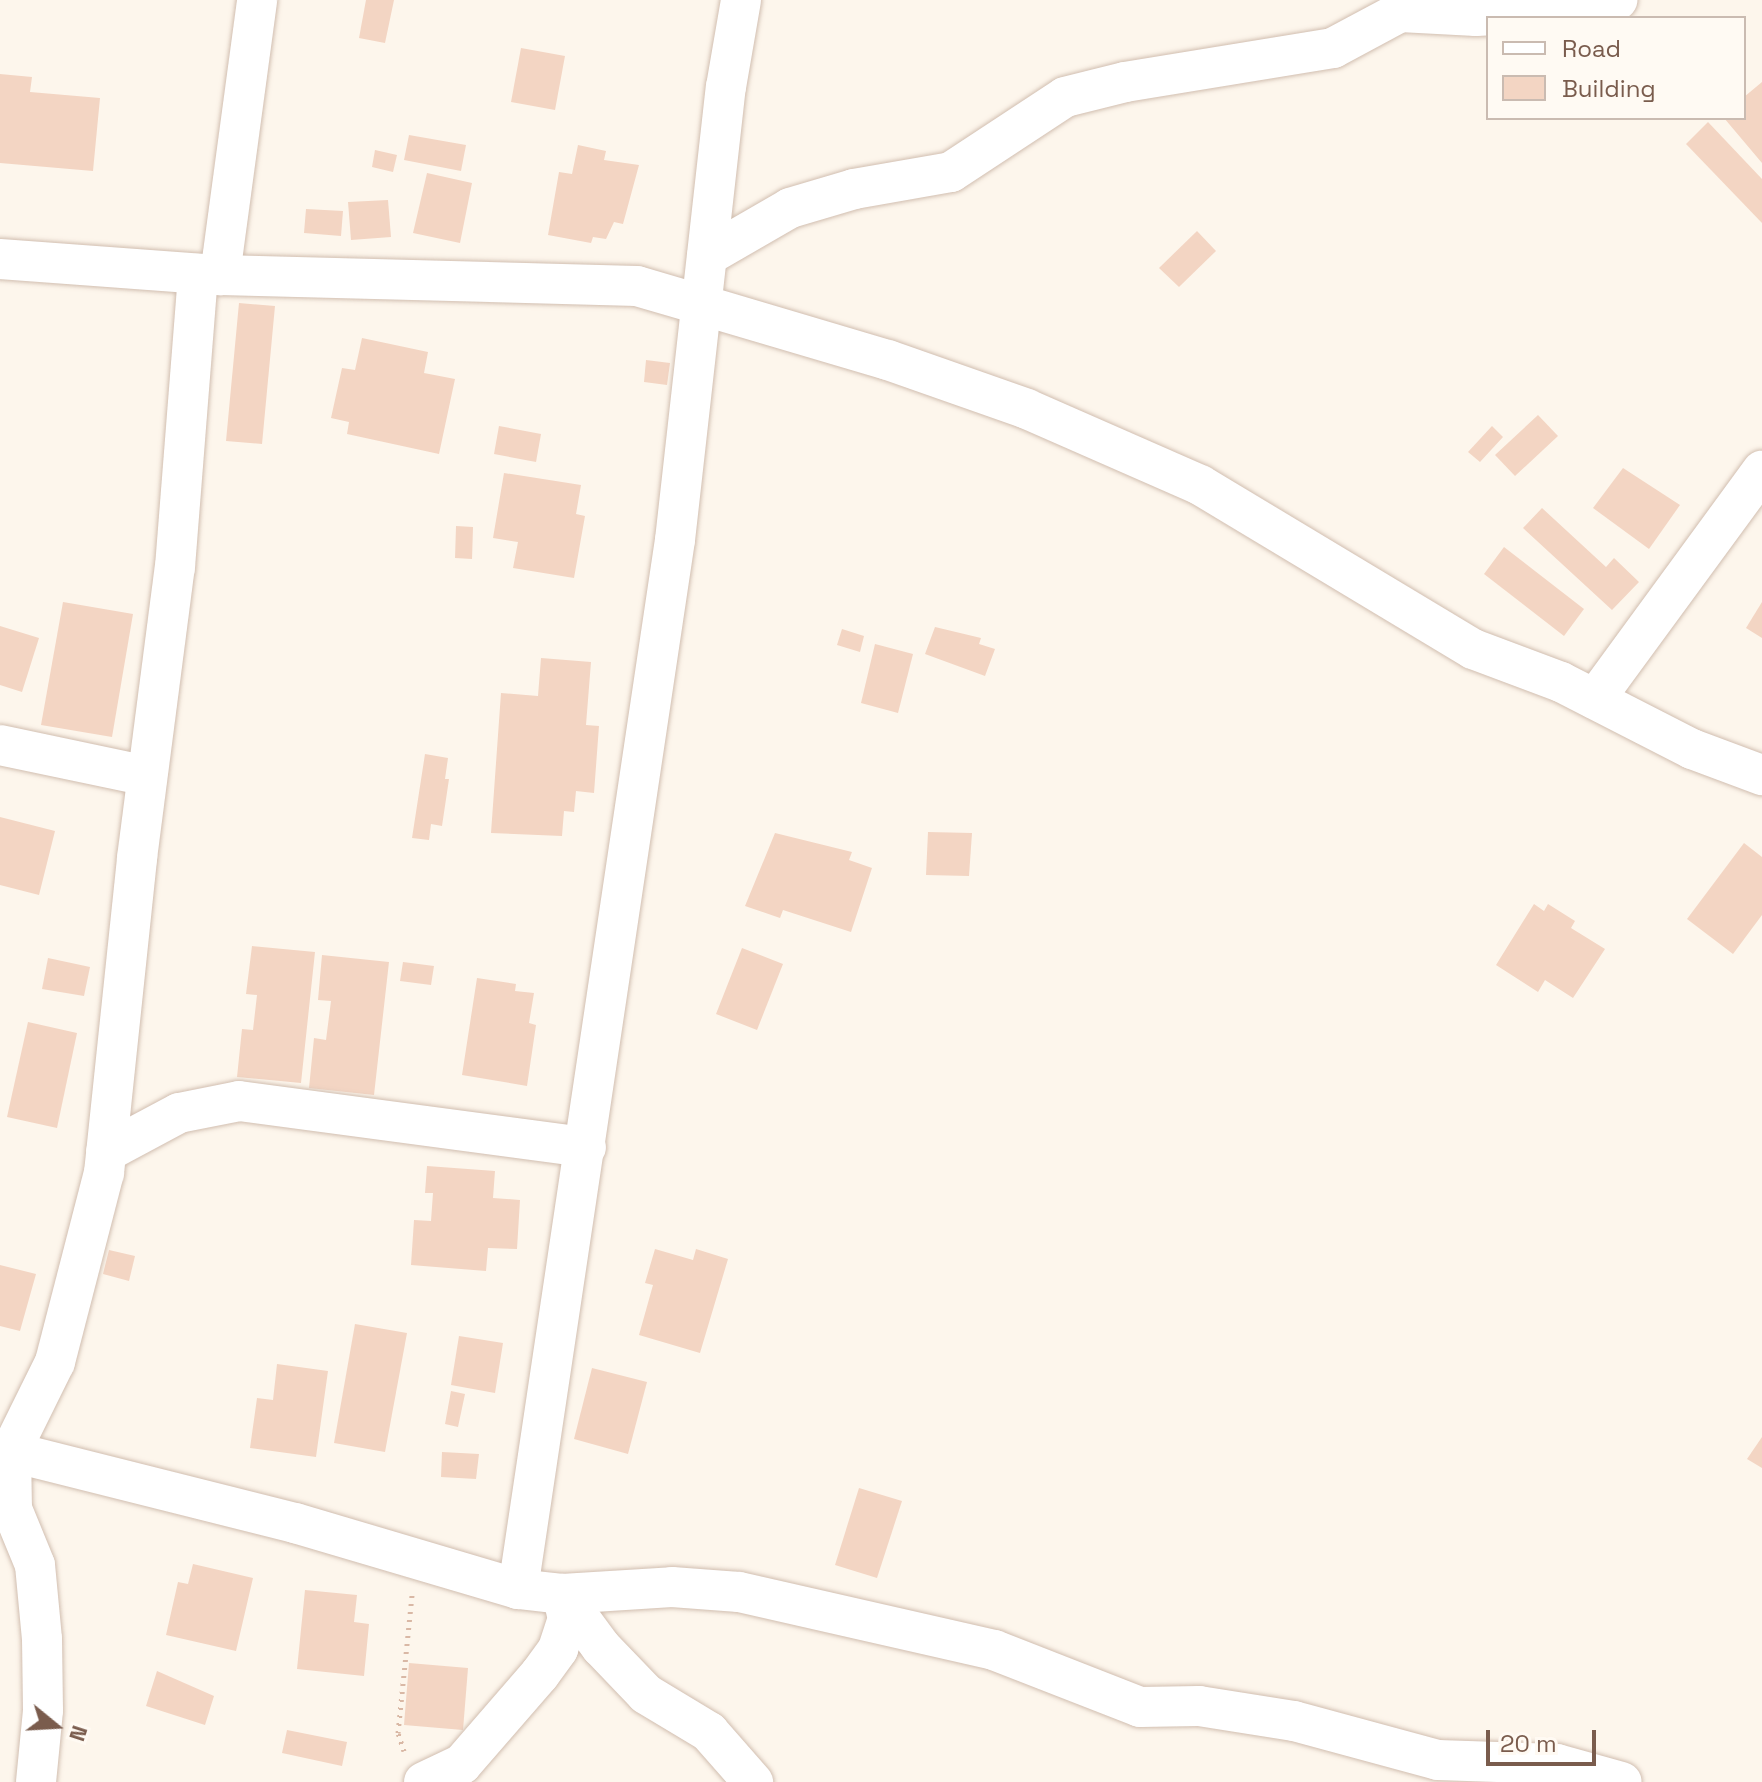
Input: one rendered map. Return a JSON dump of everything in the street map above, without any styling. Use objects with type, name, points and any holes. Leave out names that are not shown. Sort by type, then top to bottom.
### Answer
[{"type":"street","points":[[36,1782],[43,1710],[42,1639],[35,1565],[12,1509],[6,1450],[55,1362],[106,1152],[147,776],[209,274],[257,0]]},
{"type":"street","points":[[518,1589],[675,540],[707,256],[741,0]]},
{"type":"street","points":[[707,256],[790,208],[854,189],[951,172],[1065,97],[1125,82],[1333,48],[1394,6],[1476,16],[1578,11],[1617,0]]},
{"type":"street","points":[[0,259],[209,274],[637,286],[702,305],[888,360],[1014,404],[1200,485],[1473,649],[1595,699],[1692,749],[1762,775]]},
{"type":"street","points":[[1595,699],[1762,471]]},
{"type":"street","points":[[0,745],[147,776]]},
{"type":"street","points":[[106,1152],[179,1113],[239,1101],[586,1147]]},
{"type":"street","points":[[6,1450],[414,1558],[518,1589],[562,1594],[672,1587],[739,1592],[994,1650],[1140,1707],[1199,1706],[1294,1721],[1438,1760],[1557,1764],[1622,1782]]},
{"type":"street","points":[[416,1772],[462,1764],[540,1674],[558,1649],[568,1619],[562,1594]]},
{"type":"street","points":[[562,1594],[601,1647],[646,1694],[709,1732],[753,1782]]},
{"type":"path","points":[[414,1558],[398,1733],[416,1772]]},
{"type":"building","points":[[366,0],[394,0],[385,43],[359,38]]},
{"type":"building","points":[[521,48],[565,56],[555,110],[511,102]]},
{"type":"building","points":[[0,74],[32,77],[30,92],[100,98],[93,171],[0,163]]},
{"type":"building","points":[[1762,82],[1762,163],[1726,120],[1746,120],[1746,95]]},
{"type":"building","points":[[1708,122],[1762,179],[1762,223],[1686,144]]},
{"type":"building","points":[[409,135],[466,145],[461,171],[404,160]]},
{"type":"building","points":[[578,145],[606,151],[604,160],[639,165],[623,224],[614,222],[606,239],[593,237],[591,243],[548,235],[559,172],[572,174]]},
{"type":"building","points":[[375,150],[397,155],[393,172],[372,167]]},
{"type":"building","points":[[427,173],[472,183],[460,243],[413,233]]},
{"type":"building","points":[[388,200],[391,237],[351,240],[348,202]]},
{"type":"building","points":[[306,209],[343,211],[341,236],[304,233]]},
{"type":"building","points":[[1197,231],[1216,251],[1179,287],[1159,268]]},
{"type":"building","points":[[239,303],[275,306],[262,444],[226,441]]},
{"type":"building","points":[[362,338],[428,352],[424,373],[455,379],[439,454],[347,434],[349,422],[331,418],[342,368],[355,370]]},
{"type":"building","points":[[646,360],[670,363],[667,385],[644,382]]},
{"type":"building","points":[[1538,415],[1558,436],[1515,476],[1495,455]]},
{"type":"building","points":[[499,426],[541,434],[536,462],[494,454]]},
{"type":"building","points":[[1492,426],[1503,437],[1480,462],[1468,452]]},
{"type":"building","points":[[1623,468],[1680,505],[1649,549],[1593,508]]},
{"type":"building","points":[[504,473],[581,485],[576,514],[585,516],[574,578],[513,568],[518,542],[493,538]]},
{"type":"building","points":[[1542,508],[1606,567],[1614,558],[1639,582],[1612,610],[1523,528]]},
{"type":"building","points":[[456,526],[473,527],[472,559],[455,558]]},
{"type":"building","points":[[1504,547],[1584,609],[1564,636],[1484,574]]},
{"type":"building","points":[[63,602],[133,614],[112,737],[41,725]]},
{"type":"building","points":[[1762,602],[1762,638],[1746,628]]},
{"type":"building","points":[[0,626],[39,638],[22,692],[0,685]]},
{"type":"building","points":[[935,627],[981,638],[979,644],[995,649],[985,676],[925,654]]},
{"type":"building","points":[[842,629],[864,636],[860,652],[837,645]]},
{"type":"building","points":[[875,644],[913,654],[898,713],[861,703]]},
{"type":"building","points":[[541,658],[591,662],[586,725],[599,726],[594,793],[576,791],[574,812],[564,811],[562,836],[491,833],[501,693],[538,696]]},
{"type":"building","points":[[425,754],[448,758],[445,779],[449,779],[442,826],[431,824],[429,840],[412,838]]},
{"type":"building","points":[[0,817],[55,831],[39,895],[0,885]]},
{"type":"building","points":[[928,832],[972,833],[969,876],[926,875]]},
{"type":"building","points":[[775,833],[852,852],[849,860],[872,868],[851,932],[783,910],[780,918],[745,906]]},
{"type":"building","points":[[1744,843],[1762,857],[1762,915],[1733,954],[1687,919]]},
{"type":"building","points":[[1534,904],[1544,911],[1548,904],[1575,921],[1571,928],[1605,949],[1573,998],[1545,980],[1538,992],[1496,965]]},
{"type":"building","points":[[252,946],[315,952],[301,1083],[237,1077],[242,1029],[253,1030],[257,995],[246,994]]},
{"type":"building","points":[[742,948],[783,964],[757,1030],[716,1014]]},
{"type":"building","points":[[322,955],[389,962],[374,1095],[309,1088],[314,1038],[326,1040],[331,1001],[318,1000]]},
{"type":"building","points":[[48,958],[90,967],[84,996],[42,989]]},
{"type":"building","points":[[403,962],[434,966],[431,985],[400,981]]},
{"type":"building","points":[[477,978],[516,984],[515,991],[534,993],[529,1023],[536,1025],[527,1086],[462,1075]]},
{"type":"building","points":[[28,1022],[77,1033],[57,1128],[7,1117]]},
{"type":"building","points":[[427,1166],[495,1171],[493,1198],[520,1200],[517,1249],[488,1248],[486,1271],[411,1265],[414,1220],[431,1221],[433,1193],[425,1193]]},
{"type":"building","points":[[655,1249],[693,1260],[696,1249],[728,1259],[700,1353],[639,1335],[653,1285],[645,1283]]},
{"type":"building","points":[[109,1250],[135,1256],[129,1281],[103,1274]]},
{"type":"building","points":[[0,1265],[36,1274],[20,1331],[0,1326]]},
{"type":"building","points":[[355,1324],[407,1333],[385,1452],[334,1443]]},
{"type":"building","points":[[459,1336],[503,1343],[495,1393],[451,1385]]},
{"type":"building","points":[[277,1364],[328,1371],[316,1457],[250,1448],[257,1398],[273,1400]]},
{"type":"building","points":[[592,1368],[647,1382],[628,1454],[574,1439]]},
{"type":"building","points":[[451,1391],[465,1394],[458,1427],[445,1424]]},
{"type":"building","points":[[1762,1437],[1762,1468],[1747,1459]]},
{"type":"building","points":[[442,1452],[479,1454],[476,1479],[441,1477]]},
{"type":"building","points":[[859,1488],[902,1501],[877,1578],[835,1565]]},
{"type":"building","points":[[193,1564],[253,1578],[236,1651],[166,1635],[178,1582],[188,1584]]},
{"type":"building","points":[[305,1590],[357,1595],[354,1622],[369,1624],[364,1676],[297,1669]]},
{"type":"building","points":[[409,1663],[468,1668],[463,1730],[404,1725]]},
{"type":"building","points":[[157,1671],[214,1696],[205,1725],[146,1706]]},
{"type":"building","points":[[287,1730],[347,1742],[342,1766],[282,1753]]}]
